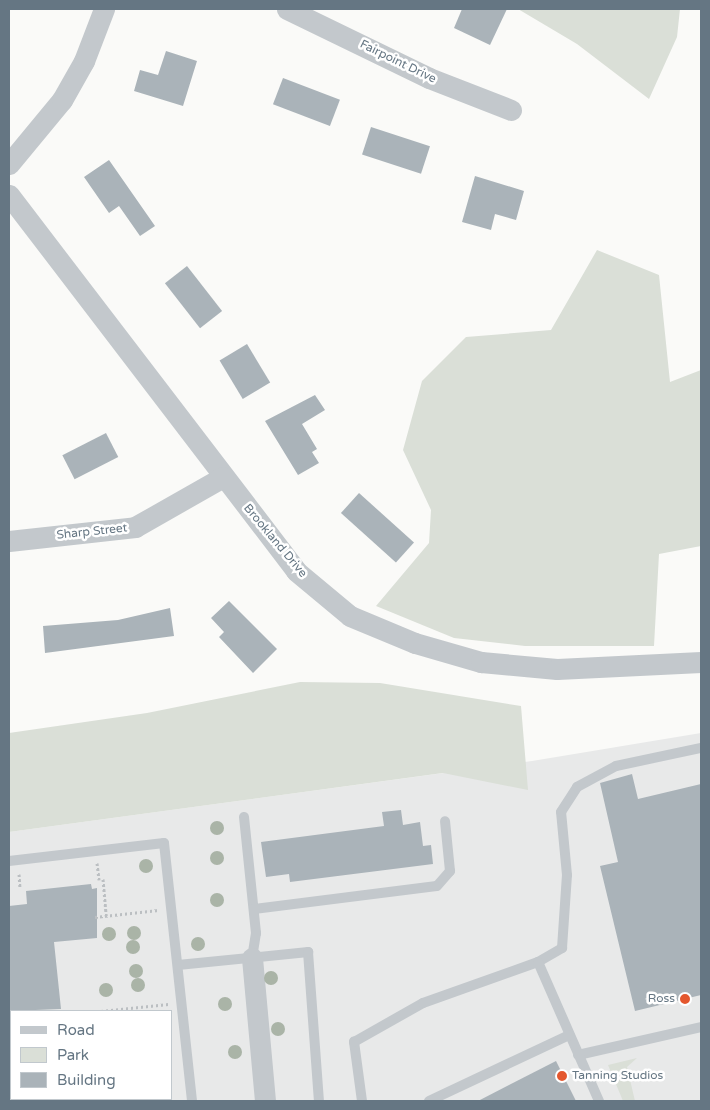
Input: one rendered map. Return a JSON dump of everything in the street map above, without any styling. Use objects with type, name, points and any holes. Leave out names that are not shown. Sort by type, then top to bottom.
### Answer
[{"type":"street","points":[[9,164],[62,100],[84,61],[104,9]]},
{"type":"street","name":"Fairpoint Drive","points":[[286,9],[429,78],[511,110]]},
{"type":"street","name":"Brookland Drive","points":[[9,195],[296,571],[350,616],[415,643],[481,662],[557,669],[701,662]]},
{"type":"street","name":"Sharp Street","points":[[9,541],[135,527],[223,477]]},
{"type":"street","points":[[252,958],[265,1101]]},
{"type":"lane","points":[[362,1101],[354,1042],[423,1003],[538,962],[562,948],[567,875],[561,812],[577,787],[616,766],[701,748]]},
{"type":"lane","points":[[244,817],[256,933],[252,958]]},
{"type":"lane","points":[[254,909],[436,886],[450,871],[445,821]]},
{"type":"lane","points":[[9,861],[164,843],[192,1101]]},
{"type":"lane","points":[[178,965],[308,952],[319,1101]]},
{"type":"lane","points":[[538,962],[600,1101]]},
{"type":"lane","points":[[578,1055],[701,1027]]},
{"type":"lane","points":[[429,1101],[569,1035]]},
{"type":"path","points":[[103,880],[106,916]]},
{"type":"path","points":[[95,917],[141,912]]},
{"type":"path","points":[[111,1010],[150,1006]]},
{"type":"shaded area","points":[[701,733],[701,1101],[9,1101],[9,832],[532,761]]},
{"type":"green space","points":[[518,9],[680,9],[677,37],[649,99],[577,44]]},
{"type":"green space","points":[[597,250],[659,275],[670,382],[701,370],[701,546],[659,554],[654,646],[525,646],[454,638],[376,606],[429,543],[431,510],[403,450],[422,381],[466,337],[551,330]]},
{"type":"green space","points":[[300,682],[380,683],[521,706],[528,790],[443,773],[9,832],[9,733],[147,713]]},
{"type":"green space","points":[[637,1058],[627,1067],[635,1101],[623,1101],[608,1065]]},
{"type":"building","points":[[462,9],[507,9],[490,45],[454,28]]},
{"type":"building","points":[[166,51],[197,61],[183,106],[134,91],[140,70],[158,75]]},
{"type":"building","points":[[283,78],[340,100],[330,126],[273,104]]},
{"type":"building","points":[[371,127],[430,146],[421,174],[362,155]]},
{"type":"building","points":[[109,160],[155,226],[140,236],[119,206],[109,213],[84,177]]},
{"type":"building","points":[[475,176],[524,191],[516,220],[495,214],[491,230],[462,222]]},
{"type":"building","points":[[187,266],[222,311],[200,328],[165,283]]},
{"type":"building","points":[[247,344],[270,383],[243,399],[220,360]]},
{"type":"building","points":[[315,395],[325,410],[302,424],[317,449],[312,452],[319,463],[298,475],[265,421]]},
{"type":"building","points":[[106,433],[118,457],[75,479],[62,455]]},
{"type":"building","points":[[359,493],[414,543],[396,563],[341,513]]},
{"type":"building","points":[[229,601],[277,649],[253,673],[219,637],[224,632],[211,618]]},
{"type":"building","points":[[170,608],[174,636],[45,653],[43,626],[118,620]]},
{"type":"building","points":[[632,774],[638,799],[701,784],[701,995],[635,1011],[600,866],[618,862],[600,783]]},
{"type":"building","points":[[401,810],[403,825],[420,822],[423,846],[431,845],[433,864],[290,882],[289,874],[266,877],[261,842],[384,826],[382,812]]},
{"type":"building","points":[[91,884],[92,889],[97,888],[97,938],[54,942],[61,1009],[10,1011],[9,906],[27,904],[26,891]]},
{"type":"building","points":[[556,1061],[576,1101],[478,1101]]},
{"type":"place","name":"Ross","points":[[685,999]]},
{"type":"place","name":"Tanning Studios","points":[[562,1076]]}]
